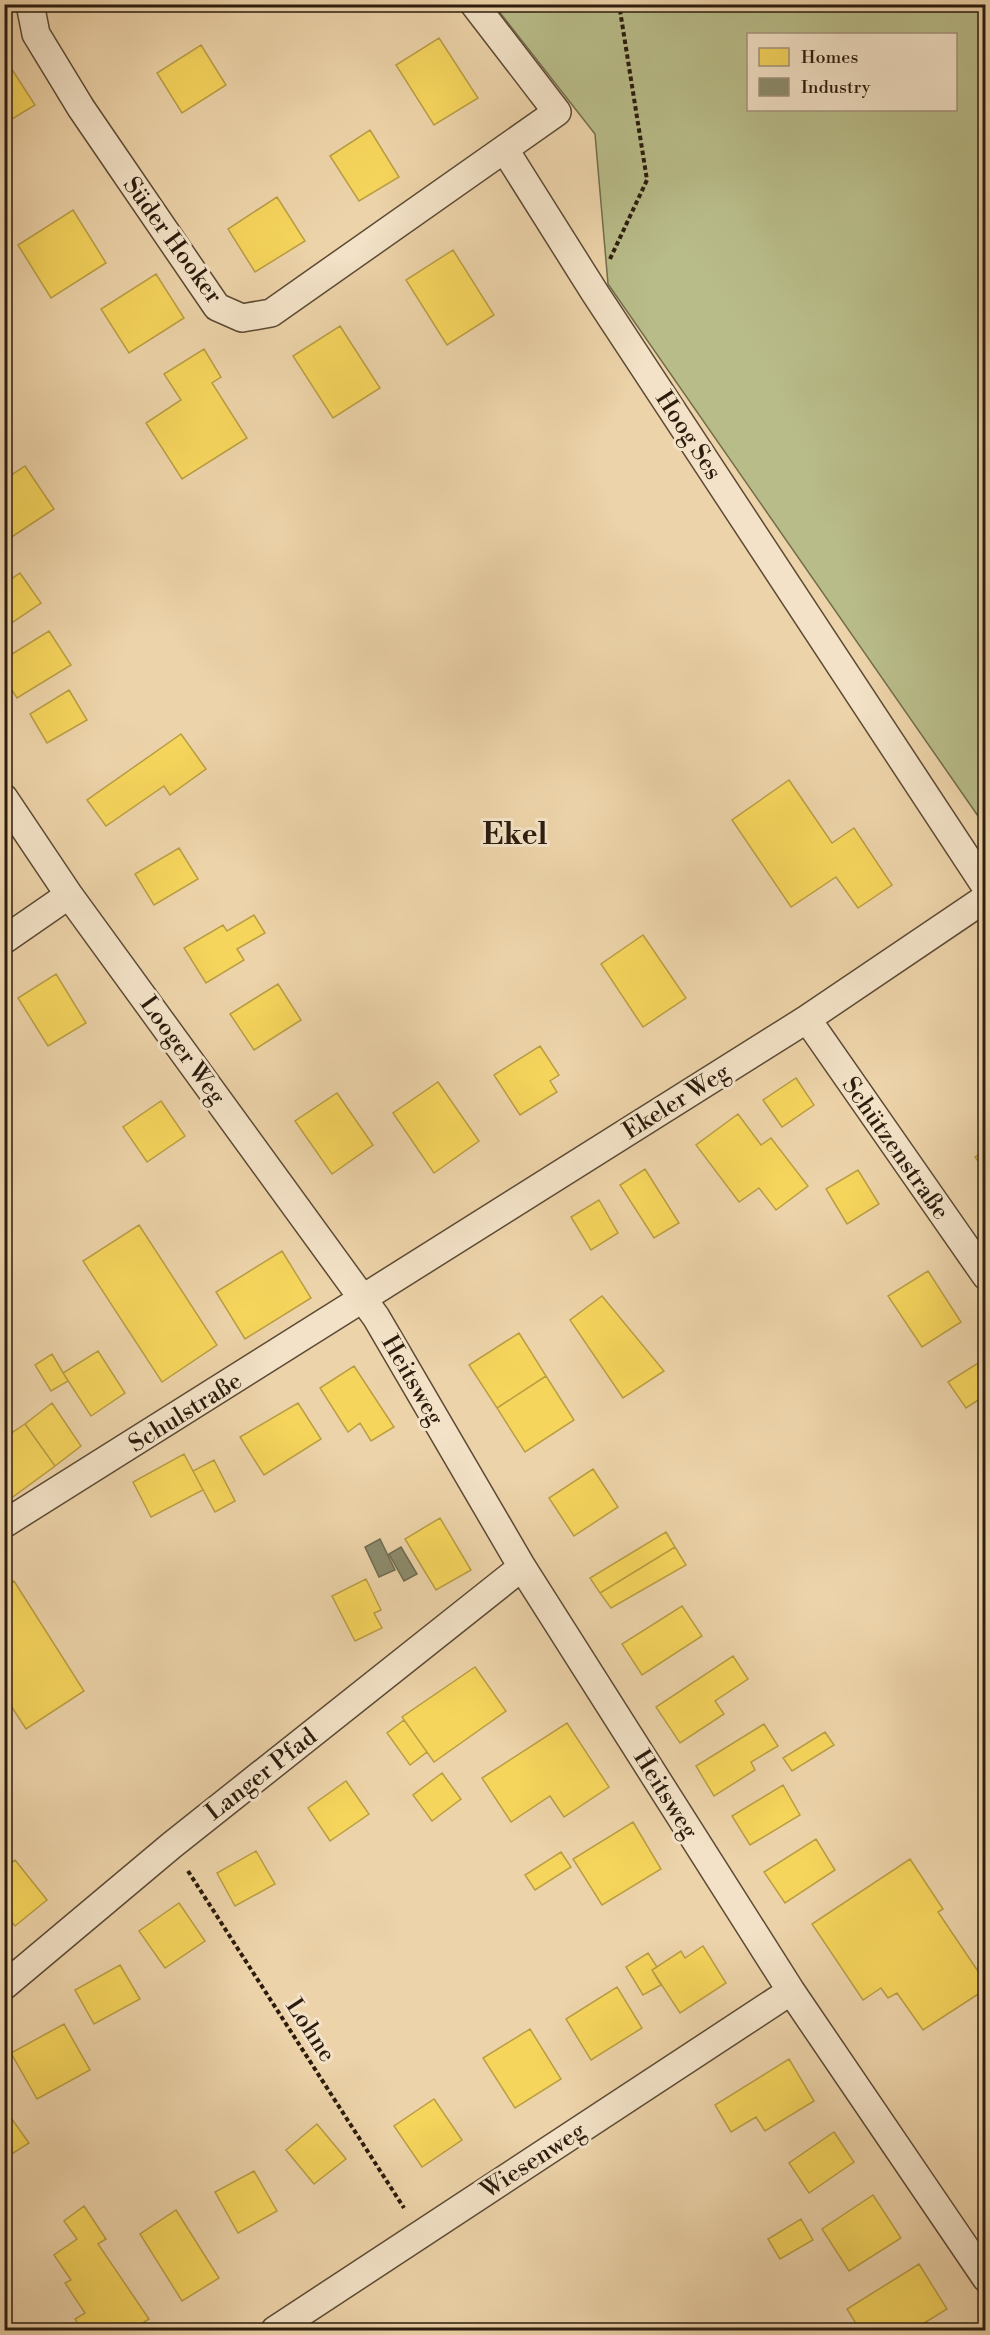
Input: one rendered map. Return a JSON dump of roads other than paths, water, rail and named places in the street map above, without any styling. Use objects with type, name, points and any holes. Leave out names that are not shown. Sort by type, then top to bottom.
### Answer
[{"type":"street","name":"Süder Hooker","points":[[30,4],[36,34],[81,108],[218,307],[242,318],[271,314],[505,150]]},
{"type":"street","points":[[474,4],[557,112],[505,150]]},
{"type":"street","name":"Hoog Ses","points":[[505,150],[595,292],[986,887]]},
{"type":"street","name":"Looger Weg","points":[[4,798],[69,895],[364,1300]]},
{"type":"street","points":[[4,940],[69,895]]},
{"type":"street","name":"Ekeler Weg","points":[[364,1300],[807,1019],[986,898]]},
{"type":"street","name":"Schützenstraße","points":[[807,1019],[986,1276]]},
{"type":"street","name":"Schulstraße","points":[[4,1524],[364,1300]]},
{"type":"street","name":"Heitsweg","points":[[364,1300],[522,1567],[791,1991],[986,2278]]},
{"type":"street","name":"Langer Pfad","points":[[4,1986],[172,1845],[522,1567]]},
{"type":"street","name":"Wiesenweg","points":[[275,2331],[791,1991]]},
{"type":"district","name":"Ekel","points":[[515,834]]}]
